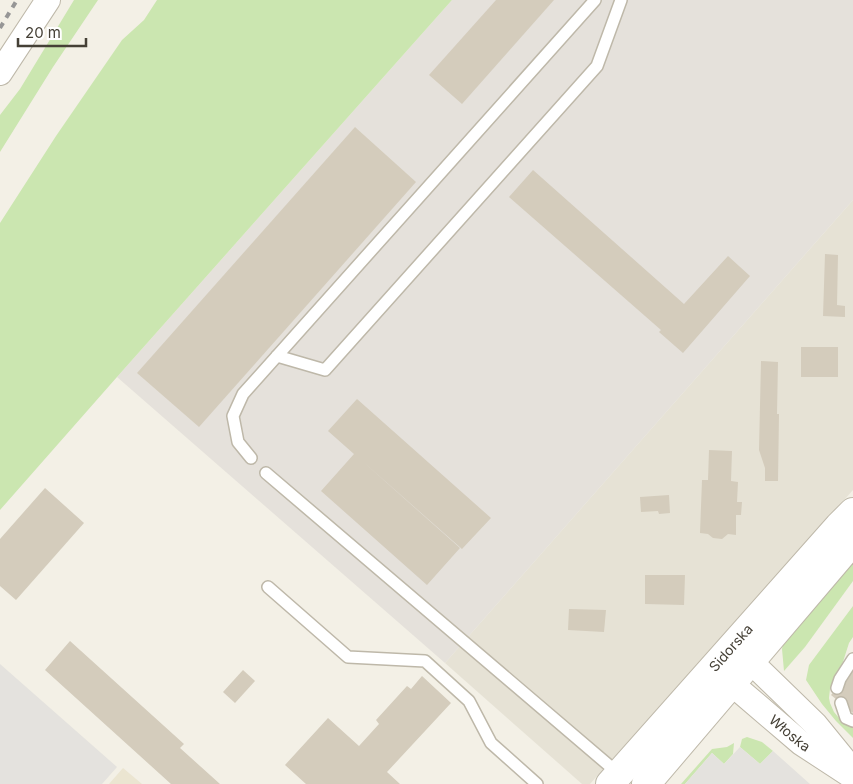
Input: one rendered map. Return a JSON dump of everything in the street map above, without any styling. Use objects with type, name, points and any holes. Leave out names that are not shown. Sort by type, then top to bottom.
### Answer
[{"type":"street","points":[[0,73],[48,0]]},
{"type":"street","name":"Sidorska","points":[[620,781],[725,656],[850,529]]},
{"type":"street","name":"Sidorska","points":[[646,784],[751,662],[850,529]]},
{"type":"street","points":[[732,684],[725,656],[751,662]]},
{"type":"street","name":"Włoska","points":[[751,662],[815,724],[853,771]]},
{"type":"street","name":"Włoska","points":[[732,684],[801,743],[853,777]]},
{"type":"lane","points":[[251,458],[238,442],[233,416],[243,394],[595,0]]},
{"type":"lane","points":[[277,356],[325,370],[597,66],[621,0]]},
{"type":"lane","points":[[266,473],[620,781]]},
{"type":"lane","points":[[268,587],[348,657],[425,662],[469,701],[491,743],[537,784]]},
{"type":"lane","points":[[837,688],[840,679],[852,664]]},
{"type":"lane","points":[[841,703],[846,718],[853,722]]},
{"type":"shaded area","points":[[452,0],[853,0],[853,200],[445,663],[117,377]]},
{"type":"shaded area","points":[[853,200],[853,490],[590,784],[582,784],[445,663]]},
{"type":"shaded area","points":[[0,664],[117,767],[102,784],[0,784]]},
{"type":"shaded area","points":[[740,747],[760,764],[773,751],[810,784],[685,784],[712,753],[724,764]]},
{"type":"shaded area","points":[[123,768],[142,784],[109,784]]},
{"type":"green space","points":[[74,0],[98,0],[53,67],[0,152],[0,115],[20,89]]},
{"type":"green space","points":[[157,0],[452,0],[0,510],[0,223],[56,136],[122,40],[144,20]]},
{"type":"green space","points":[[853,561],[853,581],[805,647],[784,671],[782,649],[784,638]]},
{"type":"green space","points":[[853,606],[853,637],[849,643],[841,668],[830,689],[829,698],[834,712],[853,728],[853,738],[822,704],[806,680],[809,665]]},
{"type":"green space","points":[[747,737],[762,742],[773,751],[760,764],[740,747],[742,739]]},
{"type":"green space","points":[[734,743],[733,754],[724,764],[712,753],[685,784],[681,784],[712,749],[727,747]]},
{"type":"building","points":[[496,0],[554,0],[462,104],[429,75]]},
{"type":"building","points":[[355,127],[416,182],[199,427],[137,373]]},
{"type":"building","points":[[533,170],[684,304],[728,256],[750,276],[683,353],[659,332],[661,330],[509,197]]},
{"type":"building","points":[[825,254],[838,255],[837,305],[845,306],[845,317],[823,316]]},
{"type":"building","points":[[801,347],[838,347],[838,377],[801,377]]},
{"type":"building","points":[[761,361],[778,362],[778,481],[765,481],[765,468],[759,450]]},
{"type":"building","points":[[357,399],[491,518],[462,549],[360,459],[460,548],[427,585],[321,491],[354,454],[328,431]]},
{"type":"building","points":[[709,450],[732,451],[731,481],[738,482],[737,502],[742,502],[741,515],[736,515],[736,535],[728,534],[722,539],[700,533],[702,480],[708,480]]},
{"type":"building","points":[[45,488],[84,523],[16,600],[0,586],[0,539]]},
{"type":"building","points":[[669,495],[670,513],[659,514],[658,511],[641,512],[640,497]]},
{"type":"building","points":[[645,575],[685,575],[684,605],[645,604]]},
{"type":"building","points":[[569,609],[606,610],[604,632],[568,630]]},
{"type":"building","points":[[70,641],[184,744],[180,748],[220,784],[171,784],[45,670]]},
{"type":"building","points":[[243,670],[255,681],[235,703],[223,692]]},
{"type":"building","points":[[853,670],[853,713],[831,695]]},
{"type":"building","points":[[422,676],[451,703],[387,772],[400,784],[306,784],[285,765],[328,718],[359,746],[379,724],[376,720],[407,686],[411,689]]},
{"type":"railway","points":[[0,28],[17,0]]}]
